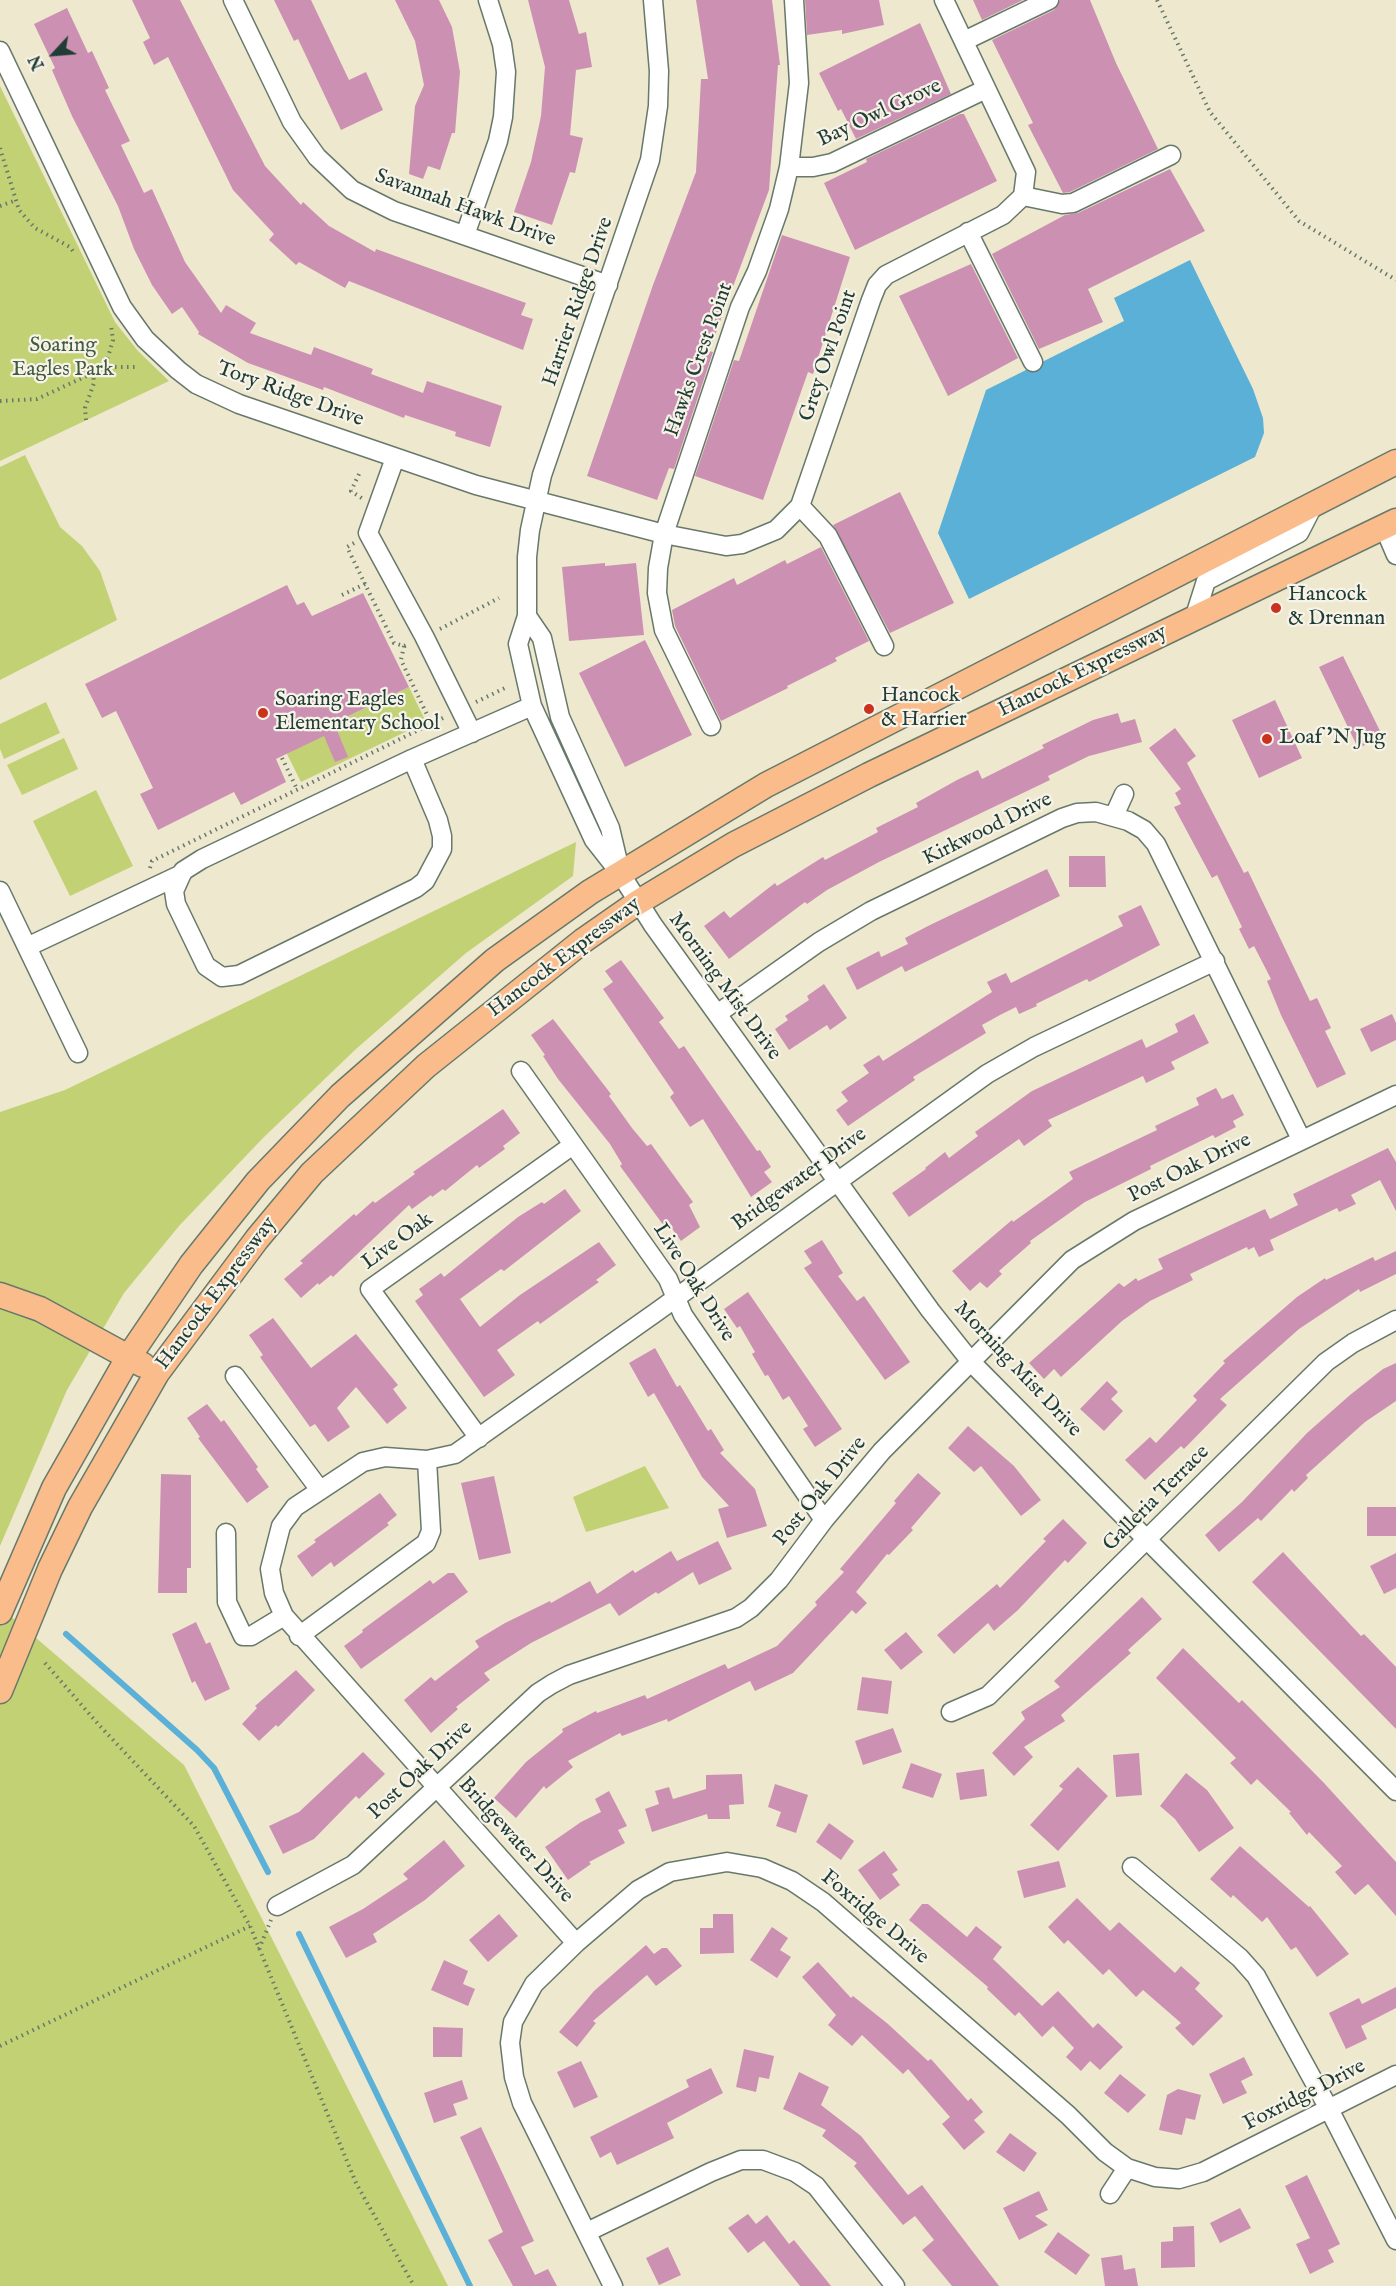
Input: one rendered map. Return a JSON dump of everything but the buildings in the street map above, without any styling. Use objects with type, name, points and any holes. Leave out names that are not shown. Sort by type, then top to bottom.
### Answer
[{"type":"main road","name":"Hancock Expressway","points":[[0,1612],[54,1488],[128,1358],[191,1266],[258,1181],[340,1096],[495,960],[537,927],[620,873],[766,785],[1396,462]]},
{"type":"main road","name":"Hancock Expressway","points":[[0,1691],[50,1569],[80,1508],[158,1373],[257,1239],[320,1165],[426,1066],[516,992],[637,903],[770,824],[1390,524]]},
{"type":"main road","points":[[0,1295],[40,1310],[158,1373]]},
{"type":"street","name":"Savannah Hawk Drive","points":[[233,0],[292,122],[317,157],[335,176],[372,202],[608,285]]},
{"type":"street","points":[[465,235],[498,141],[503,117],[506,72],[502,44],[489,0]]},
{"type":"street","name":"Harrier Ridge Drive","points":[[620,873],[594,840],[532,706],[518,644],[527,616],[527,556],[535,502],[642,189],[655,134],[660,71],[652,0]]},
{"type":"street","name":"Hawks Crest Point","points":[[711,726],[670,646],[659,614],[657,585],[664,534],[740,307],[757,271],[779,209],[789,167],[799,83],[794,0]]},
{"type":"street","points":[[944,0],[1026,172],[1023,196],[1050,202],[1073,203],[1171,155]]},
{"type":"street","points":[[964,41],[1048,0]]},
{"type":"street","name":"Tory Ridge Drive","points":[[0,51],[117,297],[133,324],[152,346],[178,370],[216,395],[395,458],[535,502]]},
{"type":"street","name":"Bay Owl Grove","points":[[789,167],[813,168],[832,163],[987,89]]},
{"type":"street","name":"Grey Owl Point","points":[[535,502],[706,544],[742,544],[776,530],[800,506],[877,285],[886,274],[1003,215],[1023,196]]},
{"type":"street","points":[[968,232],[1033,362]]},
{"type":"street","points":[[395,458],[368,533],[424,636],[472,733]]},
{"type":"street","points":[[1194,619],[1206,581],[1299,533],[1315,502]]},
{"type":"street","points":[[800,506],[828,536],[884,646]]},
{"type":"street","points":[[1390,524],[1396,555]]},
{"type":"street","points":[[527,616],[542,638],[560,717],[610,828],[620,873]]},
{"type":"street","points":[[27,947],[182,874],[202,859],[412,759],[532,706]]},
{"type":"street","points":[[182,874],[174,891],[176,904],[206,966],[222,977],[239,975],[416,888],[432,872],[441,849],[442,836],[438,820],[412,759]]},
{"type":"street","points":[[1114,816],[1124,794]]},
{"type":"street","name":"Kirkwood Drive","points":[[717,1014],[819,942],[871,911],[1062,818],[1077,813],[1096,812],[1114,816],[1144,830],[1156,844],[1301,1139]]},
{"type":"street","name":"Morning Mist Drive","points":[[620,873],[637,903],[837,1182],[930,1310],[972,1363],[1149,1539],[1396,1791]]},
{"type":"street","points":[[0,891],[78,1053]]},
{"type":"street","name":"Bridgewater Drive","points":[[576,1943],[299,1636],[284,1616],[274,1593],[270,1569],[281,1526],[295,1507],[363,1462],[385,1457],[427,1460],[455,1454],[987,1074],[1034,1047],[1215,961]]},
{"type":"street","name":"Live Oak Drive","points":[[522,1071],[668,1280],[675,1299],[824,1520]]},
{"type":"street","name":"Post Oak Drive","points":[[277,1906],[352,1865],[538,1693],[552,1684],[569,1675],[736,1617],[751,1608],[779,1580],[824,1520],[882,1451],[1072,1260],[1103,1238],[1301,1139],[1396,1095]]},
{"type":"street","name":"Live Oak","points":[[479,1438],[370,1289],[573,1145]]},
{"type":"street","name":"Galleria Terrace","points":[[951,1712],[988,1696],[1326,1362],[1353,1343],[1396,1320]]},
{"type":"street","points":[[236,1376],[320,1490]]},
{"type":"street","points":[[299,1636],[426,1543],[431,1531],[427,1460]]},
{"type":"street","points":[[226,1533],[227,1602],[243,1636],[251,1636],[284,1616]]},
{"type":"street","name":"Foxridge Drive","points":[[613,2286],[522,2103],[514,2077],[510,2043],[513,2022],[521,2003],[534,1984],[576,1943],[638,1890],[670,1872],[727,1862],[762,1868],[792,1881],[823,1902],[1127,2168],[1155,2177],[1179,2179],[1203,2172],[1396,2075]]},
{"type":"street","points":[[1132,1867],[1240,1958],[1256,1976],[1329,2109],[1396,2240]]},
{"type":"street","points":[[587,2232],[711,2172],[740,2152],[795,2172],[816,2186],[895,2286]]},
{"type":"street","points":[[1110,2194],[1127,2168]]},
{"type":"path","points":[[1157,0],[1210,112],[1299,221],[1396,280]]},
{"type":"path","points":[[0,148],[18,210],[35,228],[70,248],[79,257]]},
{"type":"path","points":[[0,206],[14,201]]},
{"type":"path","points":[[103,367],[113,340],[108,317]]},
{"type":"path","points":[[0,401],[38,399],[103,367],[137,367]]},
{"type":"path","points":[[86,420],[86,408],[94,383],[93,373]]},
{"type":"path","points":[[404,646],[401,660],[431,723]]},
{"type":"path","points":[[282,758],[297,789]]},
{"type":"path","points":[[45,1663],[99,1725],[195,1826],[250,1926],[356,2183],[414,2286]]},
{"type":"path","points":[[260,1949],[277,1906]]},
{"type":"path","points":[[0,2046],[250,1926]]},
{"type":"green space","name":"Soaring Eagles Park","points":[[0,86],[115,322],[138,351],[169,381],[0,461]]},
{"type":"green space","points":[[25,455],[60,527],[82,546],[100,571],[117,620],[0,680],[0,467]]},
{"type":"green space","points":[[409,687],[426,722],[301,782],[287,754],[332,724]]},
{"type":"green space","points":[[46,702],[60,733],[4,759],[0,749],[0,724]]},
{"type":"green space","points":[[64,738],[78,769],[22,795],[7,765]]},
{"type":"green space","points":[[96,790],[133,866],[70,896],[33,821]]},
{"type":"green space","points":[[576,842],[573,876],[466,953],[356,1049],[263,1138],[179,1226],[124,1293],[67,1390],[0,1546],[0,1112],[65,1090]]},
{"type":"green space","points":[[645,1466],[669,1508],[586,1532],[573,1497]]},
{"type":"green space","points":[[0,1607],[184,1765],[448,2286],[0,2286]]},
{"type":"water","points":[[1190,260],[1253,389],[1263,418],[1264,433],[1255,457],[969,599],[938,533],[986,390],[1124,321],[1114,298]]},
{"type":"waterway","points":[[66,1634],[197,1750],[214,1768],[268,1872]]},
{"type":"waterway","points":[[299,1934],[470,2286]]},
{"type":"place","name":"Hancock & Drennan","points":[[1276,608]]},
{"type":"place","name":"Hancock & Harrier","points":[[869,709]]},
{"type":"place","name":"Soaring Eagles Elementary School","points":[[263,713]]},
{"type":"place","name":"Loaf 'N Jug","points":[[1267,739]]}]
